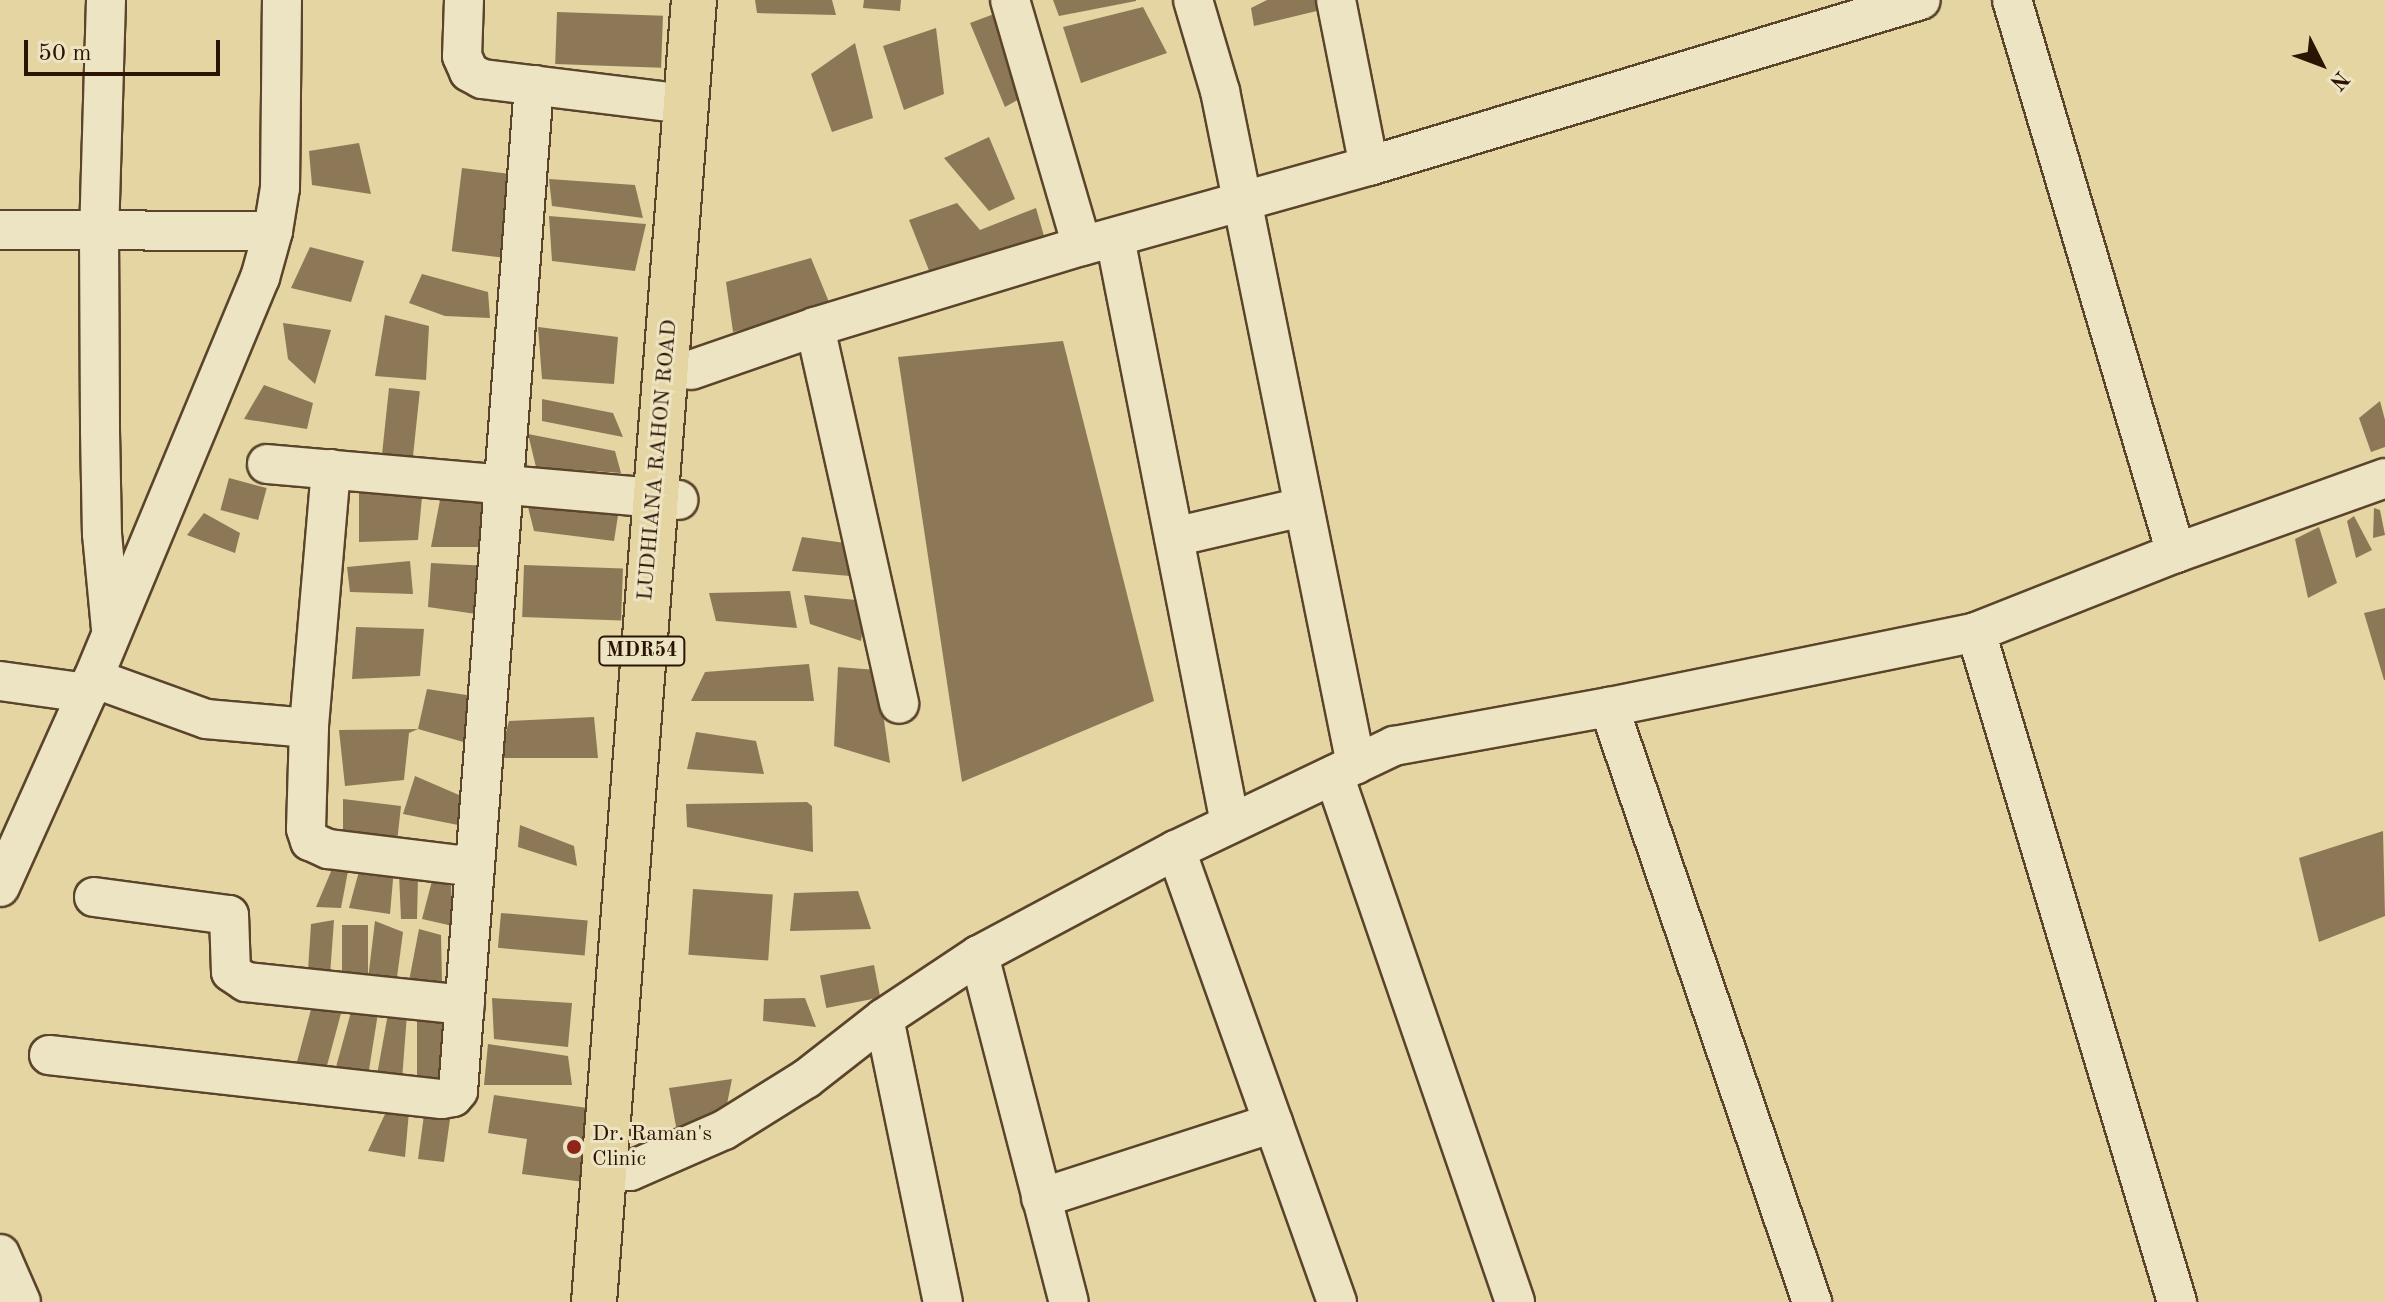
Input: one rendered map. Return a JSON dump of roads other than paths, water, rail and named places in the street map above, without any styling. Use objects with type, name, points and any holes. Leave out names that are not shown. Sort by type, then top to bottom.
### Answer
[{"type":"main road","name":"LUDHIANA RAHON ROAD","points":[[594,1302],[616,1171],[666,498],[668,368],[694,0]]},
{"type":"main road","name":"LUDHIANA RAHON ROAD","points":[[666,498],[691,370],[720,0]]},
{"type":"main road","name":"LUDHIANA RAHON ROAD","points":[[616,1171],[620,1302]]},
{"type":"street","points":[[106,0],[99,232],[102,534],[112,632]]},
{"type":"street","points":[[0,887],[90,685],[260,278],[273,231],[280,188],[282,0]]},
{"type":"street","points":[[464,0],[462,56],[469,72],[482,79],[685,104]]},
{"type":"street","points":[[1010,0],[1098,242],[1174,537],[1230,823]]},
{"type":"street","points":[[1193,0],[1220,91],[1239,200],[1303,507],[1345,769],[1515,1302]]},
{"type":"street","points":[[1336,0],[1369,166]]},
{"type":"street","points":[[691,370],[815,327],[1239,200],[1369,166],[1921,0]]},
{"type":"street","points":[[2012,0],[2176,553]]},
{"type":"street","points":[[49,1055],[442,1099],[453,1097],[461,1083],[474,867],[534,85]]},
{"type":"street","points":[[0,230],[273,231]]},
{"type":"street","points":[[815,327],[899,704]]},
{"type":"street","points":[[267,464],[666,498]]},
{"type":"street","points":[[331,469],[309,728],[306,829],[310,841],[328,849],[474,867]]},
{"type":"street","points":[[616,1171],[724,1130],[806,1079],[884,1018],[979,955],[1176,850],[1394,746],[1609,707],[1976,632],[2176,553],[2385,478]]},
{"type":"street","points":[[1174,537],[1303,507]]},
{"type":"street","points":[[1976,632],[2177,1302]]},
{"type":"street","points":[[0,681],[90,685],[206,719],[309,728]]},
{"type":"street","points":[[1609,707],[1812,1302]]},
{"type":"street","points":[[1176,850],[1337,1302]]},
{"type":"street","points":[[94,897],[229,915],[231,972],[246,982],[465,1005]]},
{"type":"street","points":[[979,955],[1069,1302]]},
{"type":"street","points":[[884,1018],[943,1302]]},
{"type":"street","points":[[1041,1198],[1273,1123]]},
{"type":"street","points":[[0,1254],[21,1302]]},
{"type":"place","name":"Dr. Raman's Clinic","points":[[574,1147]]}]
